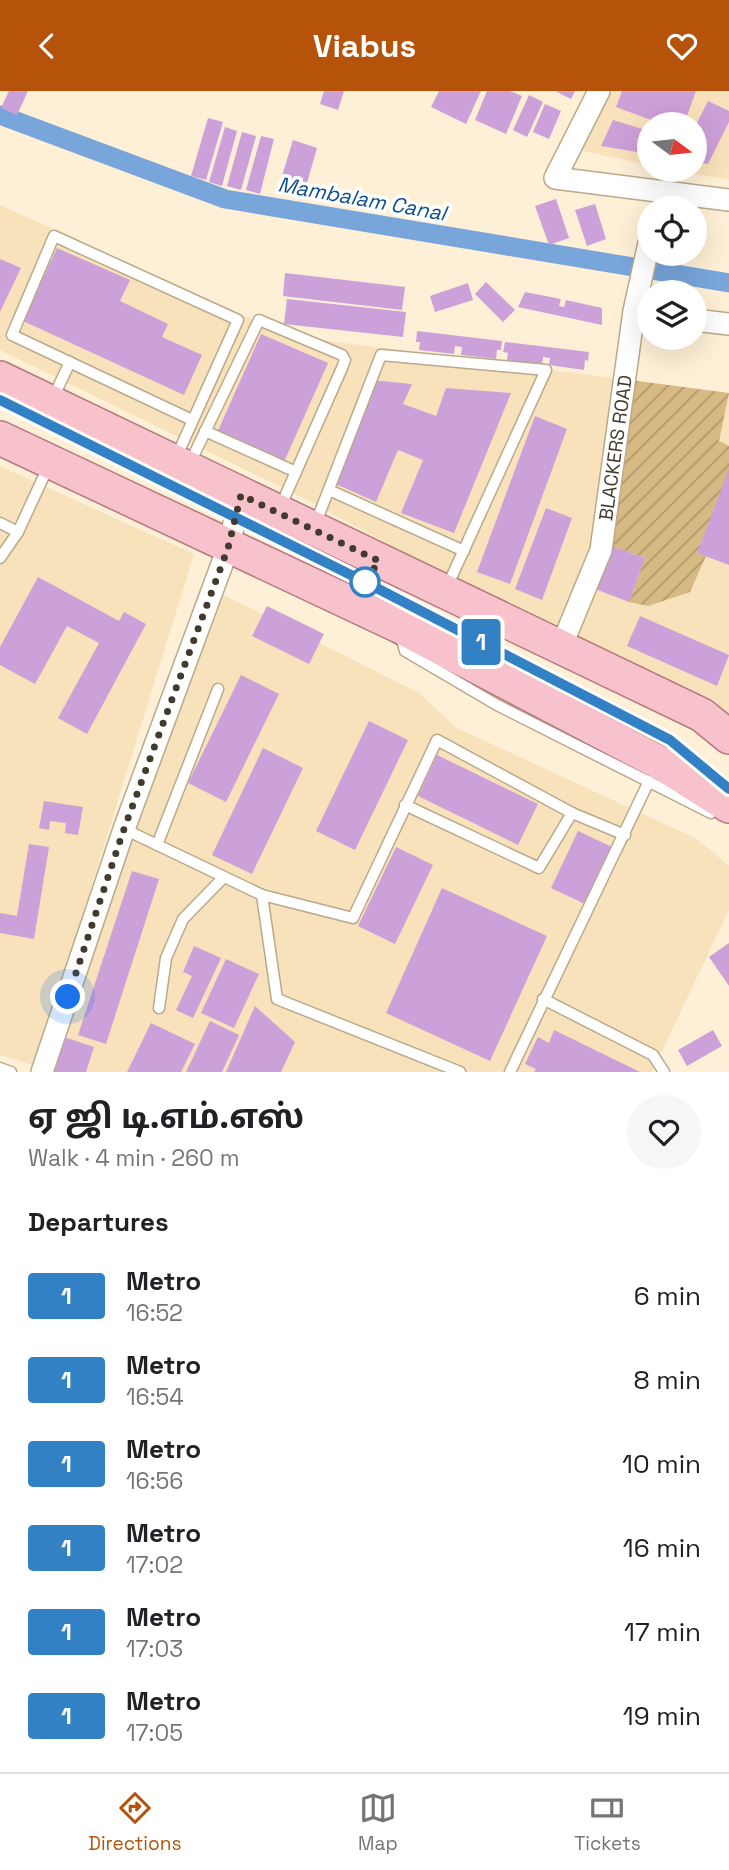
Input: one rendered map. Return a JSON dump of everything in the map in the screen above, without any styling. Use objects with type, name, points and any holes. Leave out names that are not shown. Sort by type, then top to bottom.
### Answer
[{"type":"main road","points":[[0,378],[702,715],[729,737]]},
{"type":"main road","points":[[0,438],[228,548],[399,626],[666,766],[723,811]]},
{"type":"street","points":[[599,91],[555,178],[641,196]]},
{"type":"street","points":[[707,200],[729,200]]},
{"type":"street","points":[[707,321],[729,324]]},
{"type":"street","name":"BLACKERS ROAD","points":[[561,647],[601,550],[637,341]]},
{"type":"street","points":[[42,1072],[124,829],[228,548],[241,495]]},
{"type":"lane","points":[[181,465],[192,420],[238,320],[54,236],[12,335],[192,420]]},
{"type":"lane","points":[[181,465],[205,431],[259,320],[342,355],[345,360],[342,368],[278,512]]},
{"type":"lane","points":[[314,529],[381,355],[546,370],[444,592]]},
{"type":"lane","points":[[51,403],[70,362]]},
{"type":"lane","points":[[205,431],[296,472]]},
{"type":"lane","points":[[0,558],[18,532],[50,462]]},
{"type":"lane","points":[[329,490],[464,551]]},
{"type":"lane","points":[[0,523],[18,532]]},
{"type":"lane","points":[[399,626],[405,651],[497,705],[649,781],[723,811]]},
{"type":"lane","points":[[157,845],[218,689]]},
{"type":"lane","points":[[124,829],[262,895],[353,918],[438,740],[572,813],[625,835]]},
{"type":"lane","points":[[510,1072],[649,781]]},
{"type":"lane","points":[[405,805],[539,868],[572,813]]},
{"type":"lane","points":[[159,1008],[166,958],[183,919],[224,877]]},
{"type":"lane","points":[[262,895],[277,999],[441,1068],[460,1072]]},
{"type":"lane","points":[[543,999],[653,1055],[664,1072]]},
{"type":"lane","points":[[0,1068],[11,1072]]},
{"type":"shaded area","points":[[601,91],[729,91],[729,180],[707,176],[707,112],[637,112],[637,162],[573,149]]},
{"type":"shaded area","points":[[0,205],[290,336],[729,393],[729,716],[714,700],[448,576],[301,497],[0,350]]},
{"type":"shaded area","points":[[630,380],[729,393],[719,441],[729,446],[729,473],[697,553],[706,556],[690,592],[648,606],[629,602],[645,558],[606,544]]},
{"type":"shaded area","points":[[0,466],[194,554],[36,1066],[0,1055]]},
{"type":"shaded area","points":[[218,592],[419,693],[457,728],[697,839],[729,866],[729,910],[652,1072],[48,1072]]},
{"type":"building","points":[[9,91],[28,91],[17,115],[1,108]]},
{"type":"building","points":[[324,91],[344,91],[338,110],[320,104]]},
{"type":"building","points":[[439,91],[481,91],[466,124],[431,107]]},
{"type":"building","points":[[487,91],[510,91],[522,96],[506,134],[475,120]]},
{"type":"building","points":[[555,91],[575,91],[571,99]]},
{"type":"building","points":[[622,91],[696,91],[688,112],[637,112],[637,115],[616,107]]},
{"type":"building","points":[[529,95],[543,102],[527,137],[513,130]]},
{"type":"building","points":[[708,101],[729,111],[729,122],[708,164],[707,112],[702,112]]},
{"type":"building","points":[[545,104],[561,111],[549,139],[533,132]]},
{"type":"building","points":[[208,118],[223,122],[206,180],[191,176]]},
{"type":"building","points":[[613,120],[637,127],[637,152],[601,146]]},
{"type":"building","points":[[225,127],[237,131],[222,186],[209,182]]},
{"type":"building","points":[[242,132],[256,136],[241,190],[227,186]]},
{"type":"building","points":[[261,136],[274,139],[260,194],[246,190]]},
{"type":"building","points":[[293,140],[317,148],[303,197],[278,189]]},
{"type":"building","points":[[556,199],[569,238],[549,245],[535,206]]},
{"type":"building","points":[[595,204],[606,239],[587,246],[575,210]]},
{"type":"building","points":[[57,248],[130,280],[120,301],[168,324],[162,337],[202,355],[184,395],[23,321]]},
{"type":"building","points":[[0,259],[21,268],[0,312]]},
{"type":"building","points":[[285,273],[405,287],[402,310],[283,296]]},
{"type":"building","points":[[486,282],[515,310],[503,322],[475,294]]},
{"type":"building","points":[[468,283],[473,300],[435,312],[430,296]]},
{"type":"building","points":[[525,292],[561,299],[559,306],[564,307],[566,300],[602,308],[602,325],[518,307]]},
{"type":"building","points":[[287,299],[406,312],[403,337],[284,324]]},
{"type":"building","points":[[417,331],[502,341],[501,350],[497,350],[496,359],[461,355],[462,347],[455,346],[454,354],[419,350],[420,342],[416,342]]},
{"type":"building","points":[[261,334],[328,363],[284,462],[217,433]]},
{"type":"building","points":[[505,342],[589,352],[588,361],[585,360],[584,370],[549,365],[550,358],[543,357],[542,365],[507,360],[508,353],[503,352]]},
{"type":"building","points":[[371,380],[412,384],[403,404],[436,416],[446,388],[511,393],[454,533],[401,513],[423,460],[398,450],[376,502],[329,481]]},
{"type":"building","points":[[535,416],[567,429],[510,584],[477,572]]},
{"type":"building","points":[[729,469],[729,565],[697,553]]},
{"type":"building","points":[[546,508],[572,518],[542,600],[515,589]]},
{"type":"building","points":[[606,544],[645,558],[629,602],[590,587]]},
{"type":"building","points":[[38,577],[119,621],[124,612],[146,624],[87,734],[58,718],[99,643],[67,626],[35,684],[0,665],[0,647]]},
{"type":"building","points":[[267,606],[324,634],[309,664],[252,636]]},
{"type":"building","points":[[640,616],[729,655],[717,686],[627,646]]},
{"type":"building","points":[[241,675],[279,694],[226,802],[188,783]]},
{"type":"building","points":[[369,721],[408,740],[355,850],[316,831]]},
{"type":"building","points":[[263,748],[303,768],[252,874],[212,855]]},
{"type":"building","points":[[437,755],[538,804],[518,845],[418,796]]},
{"type":"building","points":[[44,801],[83,807],[78,835],[65,833],[66,823],[50,821],[49,830],[39,828]]},
{"type":"building","points":[[578,831],[612,847],[585,904],[551,888]]},
{"type":"building","points":[[29,844],[49,847],[34,939],[0,933],[0,913],[17,916]]},
{"type":"building","points":[[396,847],[433,865],[395,944],[358,926]]},
{"type":"building","points":[[132,871],[159,879],[106,1044],[78,1035]]},
{"type":"building","points":[[442,888],[547,936],[490,1061],[386,1013]]},
{"type":"building","points":[[729,943],[729,986],[709,957]]},
{"type":"building","points":[[194,946],[221,958],[193,1018],[176,1010],[192,976],[183,972]]},
{"type":"building","points":[[226,959],[259,974],[234,1028],[201,1013]]},
{"type":"building","points":[[255,1006],[295,1042],[281,1072],[226,1072]]},
{"type":"building","points":[[210,1021],[239,1035],[222,1072],[186,1072]]},
{"type":"building","points":[[151,1023],[195,1044],[181,1072],[127,1072]]},
{"type":"building","points":[[554,1030],[640,1072],[534,1072],[536,1069],[525,1064],[538,1037],[549,1043]]},
{"type":"building","points":[[713,1030],[722,1046],[687,1066],[678,1050]]},
{"type":"building","points":[[64,1037],[94,1047],[86,1072],[53,1072]]},
{"type":"waterway","name":"Mambalam Canal","points":[[0,115],[225,199],[729,283]]},
{"type":"metro line","name":"1","points":[[0,400],[365,582],[670,740],[729,789]]},
{"type":"route","points":[[68,997],[124,829],[228,548],[241,495],[379,561],[365,582]]}]
